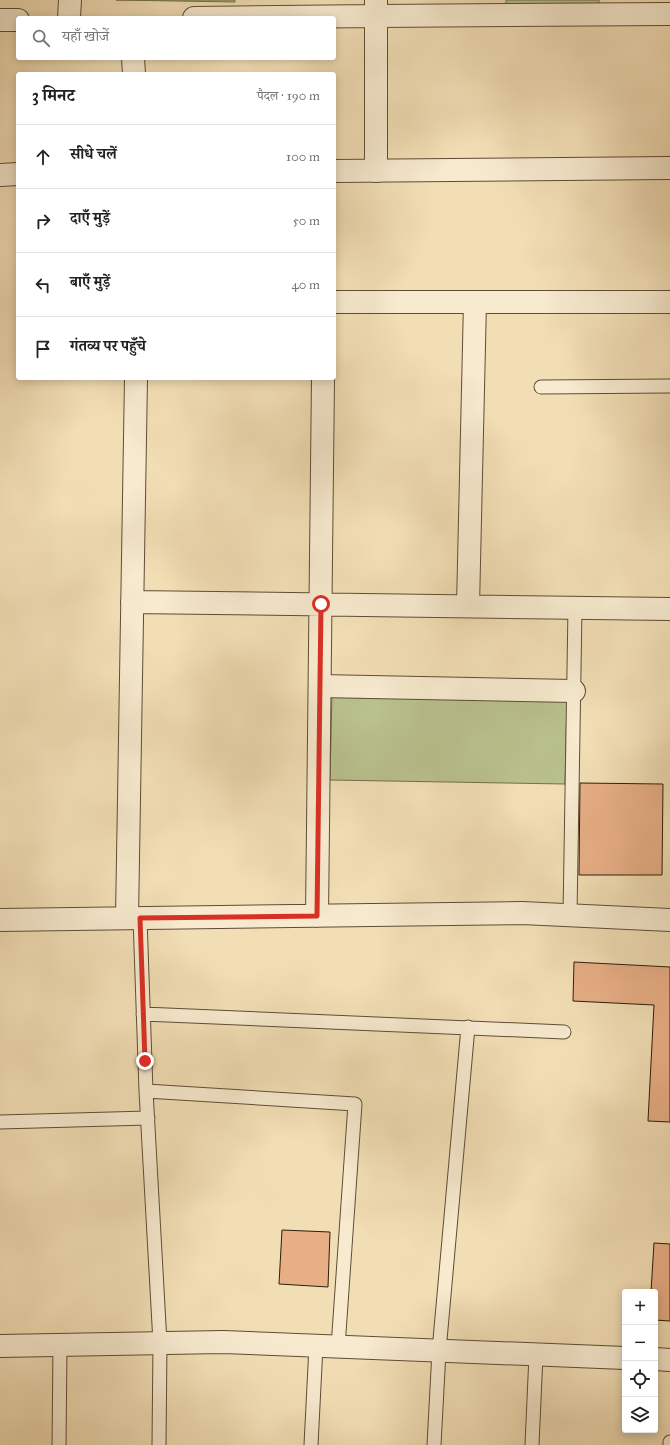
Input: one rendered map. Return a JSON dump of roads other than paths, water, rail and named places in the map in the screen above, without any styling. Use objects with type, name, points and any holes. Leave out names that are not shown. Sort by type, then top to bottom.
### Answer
[{"type":"street","points":[[70,0],[70,16]]},
{"type":"street","points":[[205,16],[251,8],[496,7],[670,14]]},
{"type":"street","points":[[376,8],[376,171]]},
{"type":"street","points":[[0,20],[16,20]]},
{"type":"street","points":[[133,60],[134,72]]},
{"type":"street","points":[[336,171],[670,168]]},
{"type":"street","points":[[0,174],[16,174]]},
{"type":"street","points":[[336,302],[670,302]]},
{"type":"street","points":[[468,606],[475,302]]},
{"type":"street","points":[[134,918],[132,602],[136,380]]},
{"type":"street","points":[[317,916],[324,380]]},
{"type":"street","points":[[132,602],[670,609]]},
{"type":"street","points":[[320,686],[574,691]]},
{"type":"street","points":[[0,920],[522,914],[670,920]]},
{"type":"street","points":[[0,1346],[223,1342],[622,1358]]},
{"type":"street","points":[[658,1360],[670,1360]]},
{"type":"lane","points":[[540,387],[670,386]]},
{"type":"lane","points":[[570,916],[576,608]]},
{"type":"lane","points":[[134,918],[143,1014],[160,1343],[159,1445]]},
{"type":"lane","points":[[143,1014],[564,1032]]},
{"type":"lane","points":[[434,1445],[438,1351],[468,1028]]},
{"type":"lane","points":[[146,1091],[355,1104],[338,1347]]},
{"type":"lane","points":[[0,1122],[148,1118]]},
{"type":"lane","points":[[59,1445],[60,1345]]},
{"type":"lane","points":[[311,1445],[316,1346]]},
{"type":"lane","points":[[532,1445],[536,1355]]}]
